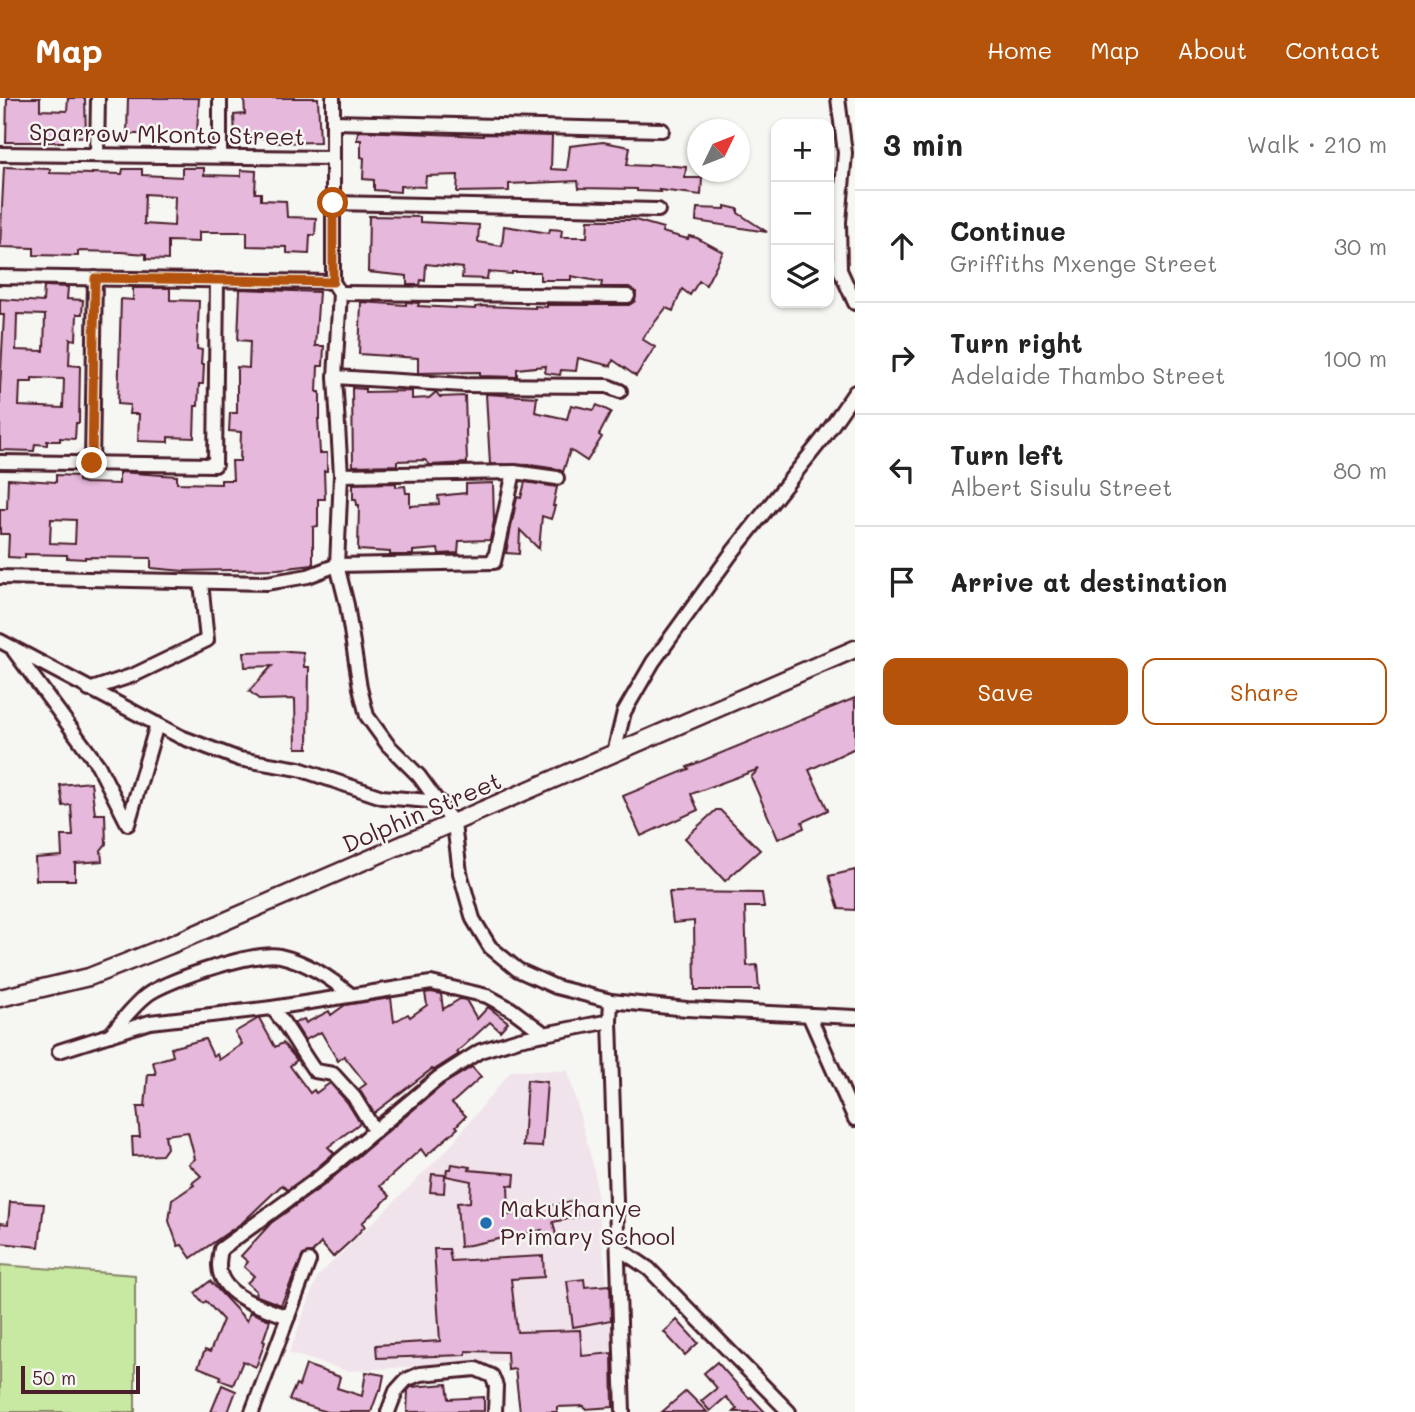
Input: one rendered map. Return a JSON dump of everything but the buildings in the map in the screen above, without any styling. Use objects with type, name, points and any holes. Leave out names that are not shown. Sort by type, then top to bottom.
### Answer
[{"type":"street","points":[[97,155],[98,98]]},
{"type":"street","points":[[220,98],[220,156]]},
{"type":"street","points":[[333,98],[333,282],[341,293],[335,377],[341,475],[337,565],[367,716],[388,745],[440,802],[454,824],[460,873],[473,919],[490,947],[518,970],[556,987],[611,1001],[687,1009],[855,1017]]},
{"type":"street","points":[[838,98],[849,138],[845,153],[839,222],[840,270],[855,303]]},
{"type":"street","points":[[333,122],[662,130]]},
{"type":"street","name":"Sparrow Mkonto Street","points":[[0,154],[333,158]]},
{"type":"street","points":[[333,203],[658,210]]},
{"type":"street","points":[[0,277],[333,282]]},
{"type":"street","points":[[92,463],[95,278]]},
{"type":"street","points":[[0,462],[215,465],[216,280]]},
{"type":"street","points":[[341,293],[628,296]]},
{"type":"street","points":[[335,377],[464,385],[607,386],[620,391]]},
{"type":"street","points":[[614,753],[624,712],[653,662],[724,564],[824,437],[855,392]]},
{"type":"street","points":[[341,475],[514,472],[557,478]]},
{"type":"street","points":[[0,577],[267,583],[308,576],[337,565],[494,562],[514,472]]},
{"type":"street","points":[[89,690],[134,675],[207,640],[201,582]]},
{"type":"street","points":[[6,644],[181,737],[239,759],[299,769],[382,797],[440,802]]},
{"type":"street","points":[[6,644],[98,765],[128,824],[157,724]]},
{"type":"street","name":"Dolphin Street","points":[[0,998],[89,977],[170,946],[855,649]]},
{"type":"street","points":[[109,1035],[147,995],[199,971],[251,959],[278,955],[315,969],[351,995]]},
{"type":"street","points":[[59,1051],[150,1022],[272,1008],[431,983],[487,996],[511,1009],[545,1034]]},
{"type":"street","points":[[611,1001],[623,1412]]},
{"type":"street","points":[[272,1008],[284,1021],[297,1046],[315,1071],[333,1074],[354,1097],[375,1131]]},
{"type":"street","points":[[809,1016],[855,1119]]},
{"type":"street","points":[[288,1317],[251,1303],[229,1288],[219,1268],[221,1249],[317,1179],[438,1078],[480,1051],[610,1021]]},
{"type":"street","points":[[618,1248],[649,1269],[789,1412]]},
{"type":"street","points":[[253,1412],[309,1261]]},
{"type":"street","points":[[388,1412],[396,1391],[406,1380],[421,1374],[476,1368],[492,1376],[496,1386],[495,1412]]},
{"type":"shaded area","name":"Makukhanye Primary School","points":[[511,1071],[568,1071],[594,1169],[615,1353],[347,1371],[289,1353],[318,1276],[445,1152]]},
{"type":"green space","points":[[0,1265],[135,1275],[135,1412],[0,1412]]},
{"type":"place","name":"Makukhanye Primary School","points":[[486,1223]]},
{"type":"route","points":[[92,463],[95,278],[333,282],[333,203]]}]
